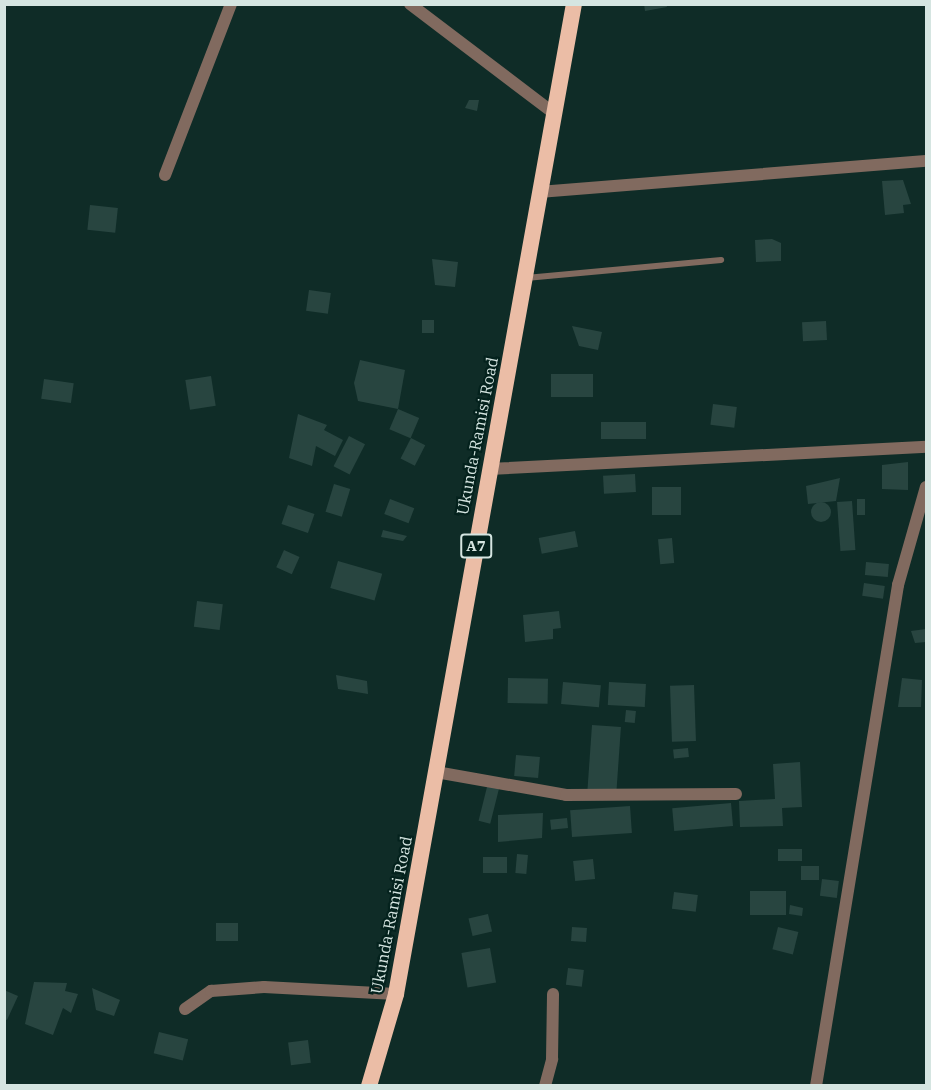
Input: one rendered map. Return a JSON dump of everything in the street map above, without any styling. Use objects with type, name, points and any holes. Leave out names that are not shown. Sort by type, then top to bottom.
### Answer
[{"type":"highway","name":"Ukunda-Ramisi Road","points":[[369,1086],[396,994],[489,469],[526,278],[551,111],[574,4]]},
{"type":"street","points":[[165,175],[231,4]]},
{"type":"street","points":[[410,4],[551,111]]},
{"type":"street","points":[[539,192],[927,161]]},
{"type":"street","points":[[489,469],[927,447]]},
{"type":"street","points":[[816,1086],[896,596],[927,488]]},
{"type":"street","points":[[436,772],[566,795],[736,794]]},
{"type":"street","points":[[185,1009],[211,991],[264,987],[396,994]]},
{"type":"street","points":[[545,1086],[552,1059],[553,994]]},
{"type":"lane","points":[[526,278],[721,260]]},
{"type":"building","points":[[644,4],[666,4],[667,7],[645,11]]},
{"type":"building","points":[[469,100],[479,100],[477,111],[465,108]]},
{"type":"building","points":[[903,180],[911,204],[903,205],[904,213],[885,215],[882,181]]},
{"type":"building","points":[[90,205],[118,208],[115,233],[87,230]]},
{"type":"building","points":[[772,239],[781,243],[781,261],[756,262],[755,240]]},
{"type":"building","points":[[432,259],[458,262],[455,287],[435,285]]},
{"type":"building","points":[[309,290],[331,293],[328,314],[306,311]]},
{"type":"building","points":[[422,320],[434,320],[434,333],[422,333]]},
{"type":"building","points":[[826,321],[827,340],[803,341],[802,322]]},
{"type":"building","points":[[572,326],[602,332],[598,350],[579,346]]},
{"type":"building","points":[[360,360],[405,370],[398,409],[358,401],[354,383]]},
{"type":"building","points":[[551,374],[593,374],[593,397],[551,397]]},
{"type":"building","points":[[211,376],[216,406],[190,410],[185,380]]},
{"type":"building","points":[[44,379],[74,383],[71,403],[41,399]]},
{"type":"building","points":[[713,404],[737,407],[734,428],[710,425]]},
{"type":"building","points":[[398,409],[419,418],[411,438],[389,429]]},
{"type":"building","points":[[298,414],[327,425],[324,430],[343,440],[335,456],[316,446],[312,466],[289,458]]},
{"type":"building","points":[[601,422],[646,422],[646,439],[601,439]]},
{"type":"building","points":[[349,436],[365,444],[350,474],[334,466]]},
{"type":"building","points":[[411,438],[425,445],[415,466],[401,458]]},
{"type":"building","points":[[908,462],[908,490],[882,489],[882,465]]},
{"type":"building","points":[[635,474],[636,492],[604,494],[603,476]]},
{"type":"building","points":[[840,478],[836,501],[808,504],[806,486]]},
{"type":"building","points":[[334,484],[350,489],[342,517],[326,512]]},
{"type":"building","points":[[652,487],[681,487],[681,515],[652,515]]},
{"type":"building","points":[[390,499],[414,508],[409,523],[384,514]]},
{"type":"building","points":[[857,499],[865,499],[865,515],[857,515]]},
{"type":"building","points":[[852,501],[855,550],[840,551],[837,502]]},
{"type":"building","points":[[817,502],[825,502],[831,508],[831,516],[825,522],[817,522],[811,516],[811,508]]},
{"type":"building","points":[[288,505],[314,514],[308,533],[281,524]]},
{"type":"building","points":[[383,530],[407,536],[403,541],[381,537]]},
{"type":"building","points":[[575,531],[578,547],[542,554],[539,538]]},
{"type":"building","points":[[672,538],[674,563],[660,564],[658,539]]},
{"type":"building","points":[[284,550],[300,557],[292,574],[276,567]]},
{"type":"building","points":[[338,561],[382,574],[375,601],[330,588]]},
{"type":"building","points":[[866,562],[889,564],[888,577],[865,575]]},
{"type":"building","points":[[864,583],[885,586],[883,599],[862,596]]},
{"type":"building","points":[[197,601],[223,604],[220,630],[194,627]]},
{"type":"building","points":[[559,611],[561,628],[553,629],[553,639],[525,642],[523,615]]},
{"type":"building","points":[[926,629],[926,642],[915,643],[911,631]]},
{"type":"building","points":[[336,675],[367,681],[368,694],[338,689]]},
{"type":"building","points":[[508,678],[548,679],[548,704],[508,703]]},
{"type":"building","points":[[902,678],[922,680],[921,707],[898,707]]},
{"type":"building","points":[[563,682],[601,685],[599,707],[561,704]]},
{"type":"building","points":[[609,682],[646,684],[645,707],[608,705]]},
{"type":"building","points":[[694,685],[696,741],[672,742],[670,686]]},
{"type":"building","points":[[626,710],[636,711],[635,723],[625,722]]},
{"type":"building","points":[[592,725],[621,727],[616,793],[587,791]]},
{"type":"building","points":[[688,748],[689,757],[674,759],[673,750]]},
{"type":"building","points":[[516,755],[540,757],[538,778],[514,776]]},
{"type":"building","points":[[800,762],[802,807],[782,808],[783,826],[740,827],[739,801],[775,799],[773,764]]},
{"type":"building","points":[[488,783],[500,786],[490,824],[479,821]]},
{"type":"building","points":[[731,803],[733,826],[674,831],[672,808]]},
{"type":"building","points":[[630,806],[632,833],[572,837],[570,810]]},
{"type":"building","points":[[543,813],[542,838],[498,842],[498,815]]},
{"type":"building","points":[[567,818],[568,828],[551,830],[550,820]]},
{"type":"building","points":[[778,849],[802,849],[802,861],[778,861]]},
{"type":"building","points":[[517,854],[528,855],[526,874],[515,873]]},
{"type":"building","points":[[483,857],[507,857],[507,873],[483,873]]},
{"type":"building","points":[[593,859],[595,879],[575,881],[573,861]]},
{"type":"building","points":[[801,866],[819,866],[819,880],[801,880]]},
{"type":"building","points":[[822,879],[839,881],[837,898],[820,896]]},
{"type":"building","points":[[750,891],[786,891],[786,915],[750,915]]},
{"type":"building","points":[[674,892],[698,895],[696,912],[672,909]]},
{"type":"building","points":[[790,905],[803,908],[802,916],[789,914]]},
{"type":"building","points":[[488,914],[492,932],[473,936],[469,918]]},
{"type":"building","points":[[216,923],[238,923],[238,941],[216,941]]},
{"type":"building","points":[[572,927],[587,928],[586,942],[571,941]]},
{"type":"building","points":[[778,927],[798,932],[793,954],[772,949]]},
{"type":"building","points":[[490,948],[496,982],[468,988],[461,953]]},
{"type":"building","points":[[568,968],[584,970],[582,987],[566,985]]},
{"type":"building","points":[[34,982],[67,983],[65,991],[78,994],[71,1013],[63,1008],[53,1035],[25,1024]]},
{"type":"building","points":[[92,988],[120,1000],[114,1016],[96,1010]]},
{"type":"building","points":[[4,990],[18,996],[7,1020],[4,1019]]},
{"type":"building","points":[[159,1032],[188,1039],[183,1061],[154,1053]]},
{"type":"building","points":[[308,1040],[311,1063],[291,1065],[288,1042]]}]
